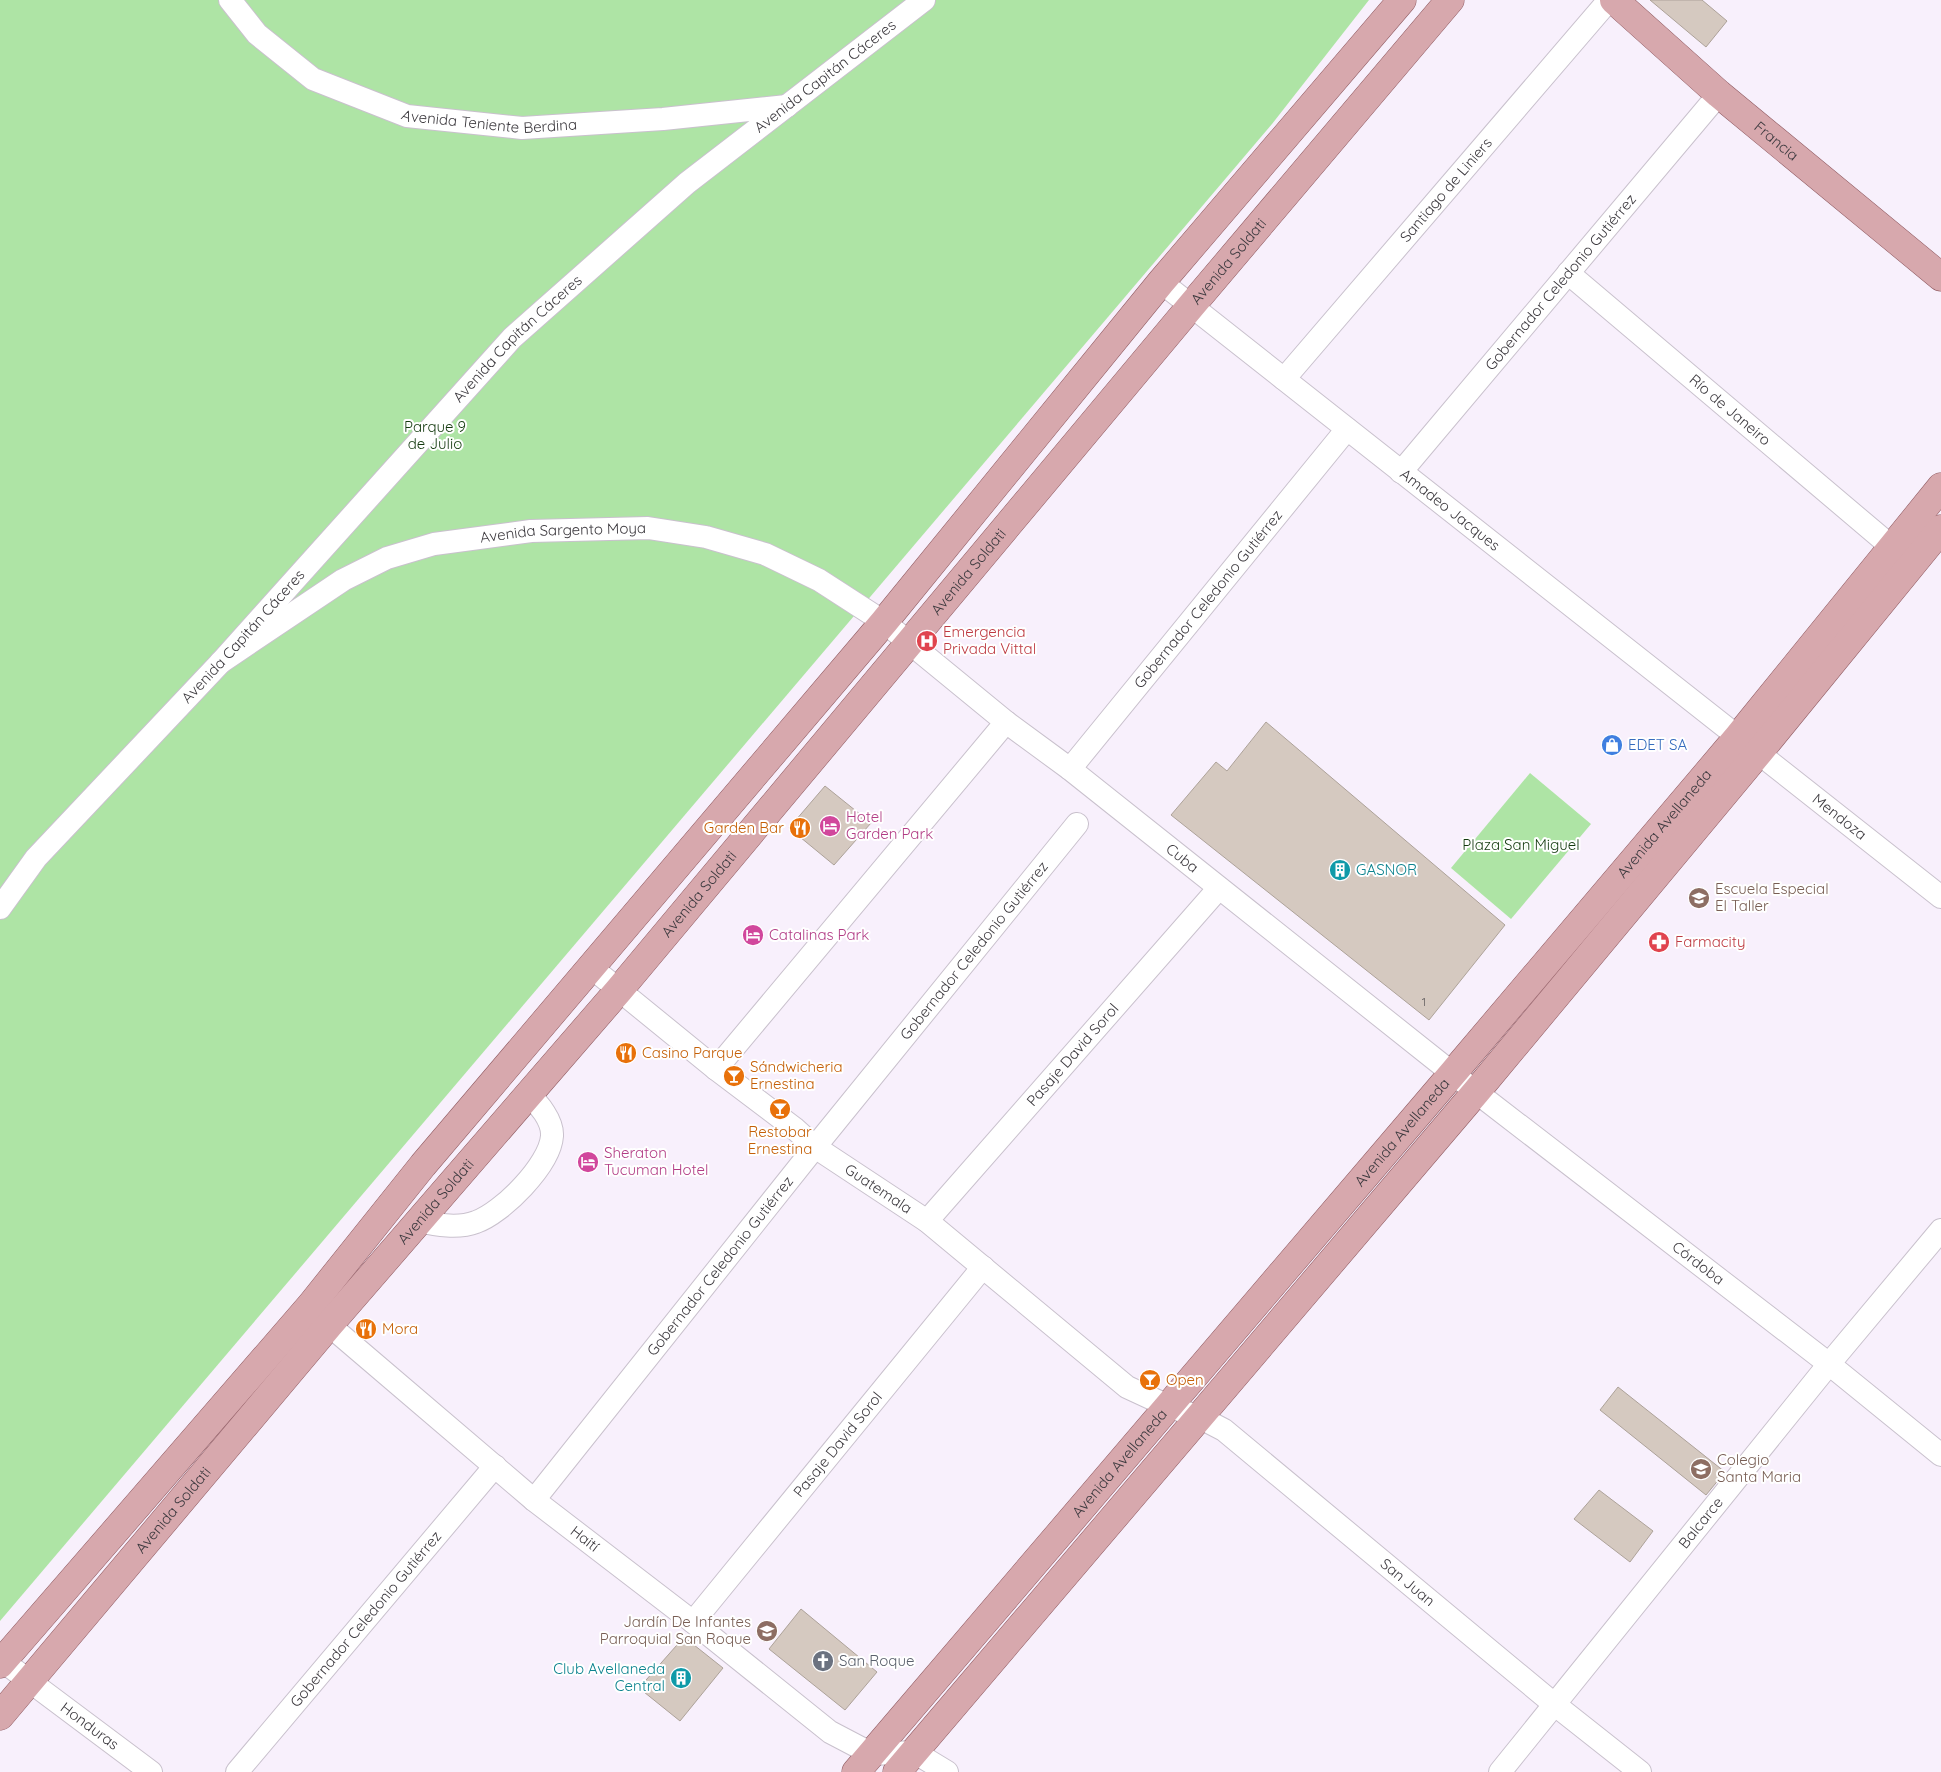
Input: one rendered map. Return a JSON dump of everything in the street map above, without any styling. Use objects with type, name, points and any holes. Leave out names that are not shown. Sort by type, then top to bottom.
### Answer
[{"type":"main road","name":"Avenida Soldati","points":[[0,1716],[320,1315],[423,1165],[884,622],[1161,282],[1402,0]]},
{"type":"main road","name":"Avenida Soldati","points":[[1,1661],[320,1315],[419,1221],[619,990],[1191,306],[1450,0]]},
{"type":"main road","name":"Francia","points":[[1614,0],[1720,94],[1941,277]]},
{"type":"main road","name":"Avenida Avellaneda","points":[[905,1762],[1476,1092],[1749,744],[1893,548],[1941,487]]},
{"type":"main road","name":"Avenida Avellaneda","points":[[864,1763],[1453,1074],[1941,529]]},
{"type":"street","name":"Avenida Teniente Berdina","points":[[230,0],[257,34],[313,79],[406,116],[522,128],[663,119],[787,106]]},
{"type":"street","name":"Avenida Capitán Cáceres","points":[[0,908],[36,858],[221,662],[512,338],[687,183],[924,0]]},
{"type":"street","name":"Santiago de Liniers","points":[[1284,379],[1609,0]]},
{"type":"street","name":"Gobernador Celedonio Gutiérrez","points":[[1401,472],[1720,94]]},
{"type":"street","name":"Río de Janeiro","points":[[1568,273],[1893,548]]},
{"type":"street","name":"Amadeo Jacques","points":[[1161,282],[1749,744]]},
{"type":"street","name":"Gobernador Celedonio Gutiérrez","points":[[1070,769],[1347,430]]},
{"type":"street","name":"Avenida Sargento Moya","points":[[221,662],[343,580],[387,558],[434,544],[531,531],[648,528],[706,537],[765,554],[819,580],[884,622],[909,643]]},
{"type":"street","name":"Cuba","points":[[909,643],[1006,722],[1070,769],[1453,1074]]},
{"type":"street","points":[[716,1069],[1006,722]]},
{"type":"street","name":"Mendoza","points":[[1749,744],[1941,897]]},
{"type":"street","name":"Gobernador Celedonio Gutiérrez","points":[[534,1500],[815,1147],[1077,824]]},
{"type":"street","name":"Pasaje David Sorol","points":[[927,1221],[1219,888]]},
{"type":"street","name":"Guatemala","points":[[592,968],[716,1069],[794,1128],[815,1147],[927,1221],[1127,1387],[1168,1406]]},
{"type":"street","name":"Córdoba","points":[[1453,1074],[1829,1364],[1941,1455]]},
{"type":"street","points":[[419,1221],[438,1225],[475,1223],[495,1212],[537,1169],[549,1150],[552,1134],[548,1120],[536,1101],[528,1094]]},
{"type":"street","name":"Balcarce","points":[[1500,1772],[1829,1364],[1941,1230]]},
{"type":"street","name":"Pasaje David Sorol","points":[[693,1622],[983,1267]]},
{"type":"street","name":"Haití","points":[[320,1315],[534,1500],[693,1622],[830,1732],[864,1763]]},
{"type":"street","name":"San Juan","points":[[1168,1406],[1199,1417],[1224,1430],[1554,1704],[1640,1772]]},
{"type":"street","name":"Gobernador Celedonio Gutiérrez","points":[[237,1772],[495,1466]]},
{"type":"street","name":"Honduras","points":[[1,1661],[30,1680],[151,1772]]},
{"type":"street","points":[[864,1763],[905,1762],[948,1772]]},
{"type":"green space","name":"Parque 9 de Julio","points":[[0,0],[1369,0],[1272,124],[0,1621]]},
{"type":"green space","name":"Plaza San Miguel","points":[[1530,773],[1591,824],[1511,919],[1451,868]]},
{"type":"building","points":[[1650,0],[1702,0],[1727,21],[1706,47]]},
{"type":"building","name":"GASNOR","points":[[1266,722],[1505,925],[1429,1020],[1171,815],[1216,762],[1227,771]]},
{"type":"building","name":"Hotel Garden Park","points":[[825,786],[871,823],[834,865],[789,828]]},
{"type":"building","points":[[1618,1387],[1725,1472],[1706,1495],[1600,1410]]},
{"type":"building","points":[[1599,1490],[1653,1531],[1630,1562],[1574,1519]]},
{"type":"building","name":"San Roque","points":[[801,1609],[877,1672],[845,1710],[769,1649]]},
{"type":"building","name":"Club Avellaneda Central","points":[[684,1637],[723,1668],[680,1721],[639,1688]]},
{"type":"place","name":"Emergencia Privada Vittal","points":[[927,641]]},
{"type":"place","name":"EDET SA","points":[[1612,745]]},
{"type":"place","name":"Hotel Garden Park","points":[[830,826]]},
{"type":"place","name":"Garden Bar","points":[[800,828]]},
{"type":"place","name":"GASNOR","points":[[1340,870]]},
{"type":"place","name":"Escuela Especial El Taller","points":[[1699,898]]},
{"type":"place","name":"Catalinas Park","points":[[753,935]]},
{"type":"place","name":"Farmacity","points":[[1659,942]]},
{"type":"place","name":"Casino Parque","points":[[626,1053]]},
{"type":"place","name":"Sándwicheria Ernestina","points":[[734,1076]]},
{"type":"place","name":"Restobar Ernestina","points":[[780,1109]]},
{"type":"place","name":"Sheraton Tucuman Hotel","points":[[588,1162]]},
{"type":"place","name":"Mora","points":[[366,1329]]},
{"type":"place","name":"Open","points":[[1150,1380]]},
{"type":"place","name":"Colegio Santa Maria","points":[[1701,1469]]},
{"type":"place","name":"Jardín De Infantes Parroquial San Roque","points":[[767,1631]]},
{"type":"place","name":"San Roque","points":[[823,1661]]},
{"type":"place","name":"Club Avellaneda Central","points":[[681,1678]]}]
